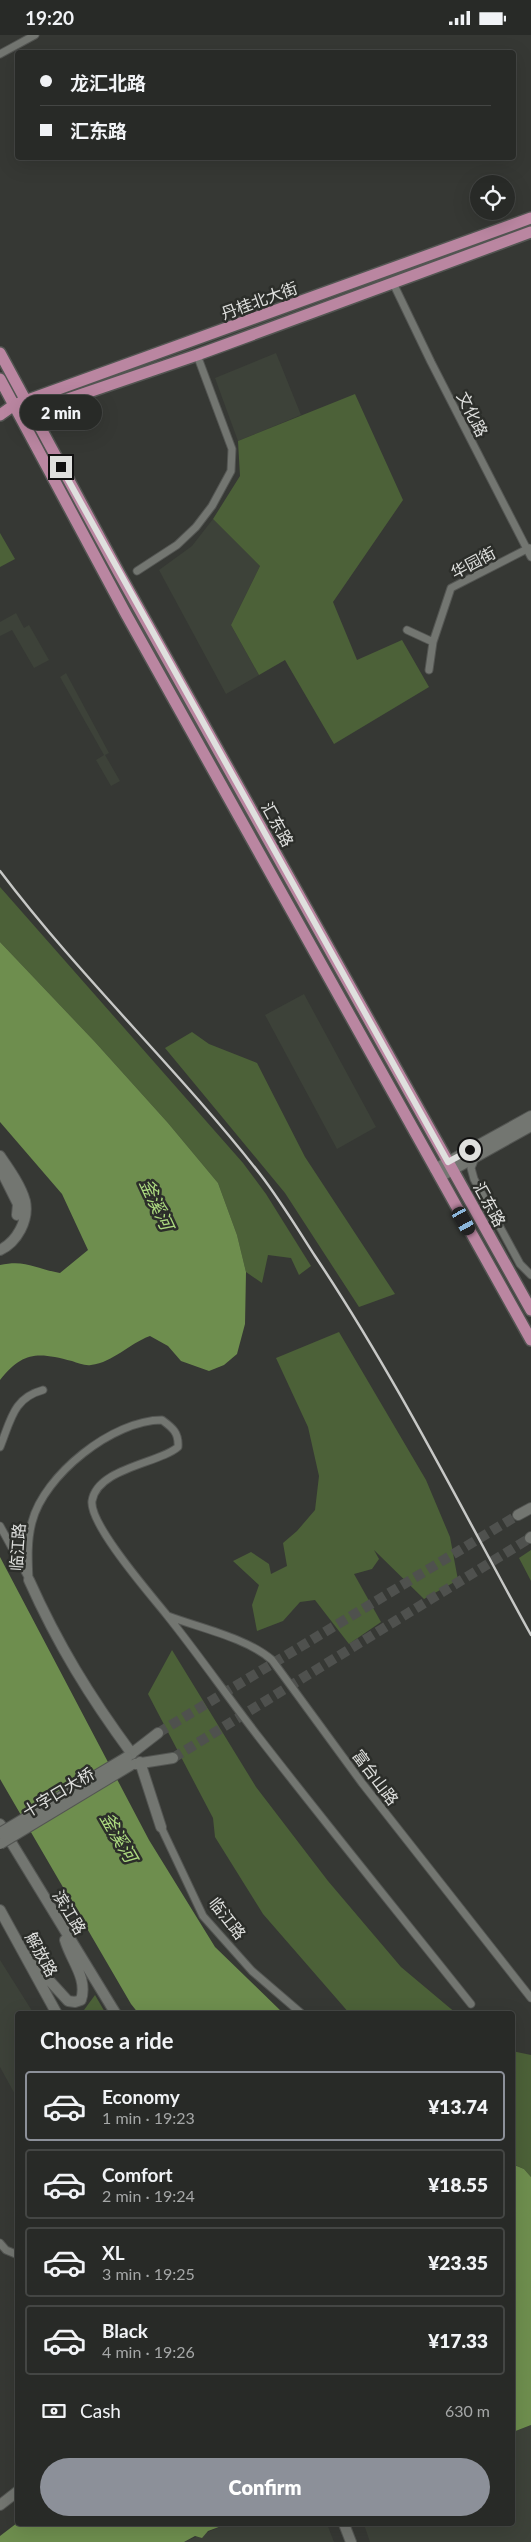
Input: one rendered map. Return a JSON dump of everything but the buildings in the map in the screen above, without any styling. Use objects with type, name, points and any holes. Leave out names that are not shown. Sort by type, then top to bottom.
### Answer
[{"type":"main road","name":"丹桂北大街","points":[[0,416],[16,410],[25,401],[531,218]]},
{"type":"main road","name":"丹桂北大街","points":[[16,410],[31,412],[198,355],[531,232]]},
{"type":"main road","name":"汇东路","points":[[0,353],[31,412],[531,1310]]},
{"type":"main road","name":"汇东路","points":[[0,379],[126,614],[531,1340]]},
{"type":"main road","points":[[438,1173],[531,1116]]},
{"type":"main road","points":[[450,1166],[475,1157],[531,1126]]},
{"type":"main road","points":[[0,1157],[9,1169],[25,1202],[22,1228],[6,1247],[0,1250]]},
{"type":"main road","points":[[0,1168],[18,1203],[16,1226],[0,1243]]},
{"type":"main road","name":"临江路","points":[[29,1580],[44,1613],[84,1686],[132,1760],[161,1827]]},
{"type":"main road","points":[[132,1760],[158,1733]]},
{"type":"main road","points":[[132,1760],[173,1758]]},
{"type":"main road","name":"十字口大桥","points":[[0,1833],[132,1760]]},
{"type":"main road","name":"十字口大桥","points":[[0,1844],[132,1760]]},
{"type":"main road","name":"滨江路","points":[[0,1824],[114,2011]]},
{"type":"main road","name":"解放路","points":[[0,1910],[55,2011]]},
{"type":"main road","points":[[26,1956],[68,2001],[75,2002],[81,2000],[84,1991],[83,1981],[66,1946],[59,1923]]},
{"type":"main road","points":[[0,2505],[15,2493]]},
{"type":"main road","points":[[345,2526],[351,2542]]},
{"type":"street","points":[[0,53],[35,35]]},
{"type":"street","name":"文化路","points":[[393,283],[430,362],[529,548],[531,557]]},
{"type":"street","points":[[137,571],[177,545],[196,527],[212,505],[231,471],[232,449],[198,355]]},
{"type":"street","name":"华园街","points":[[429,670],[434,642],[451,588],[529,548]]},
{"type":"street","points":[[407,631],[434,642]]},
{"type":"street","points":[[475,1157],[471,1168],[474,1179],[520,1264],[531,1275]]},
{"type":"street","points":[[0,1447],[17,1406],[30,1393],[43,1390]]},
{"type":"street","name":"临江路","points":[[29,1580],[28,1559],[32,1521],[41,1501],[52,1485],[77,1458],[98,1442],[138,1423],[162,1420],[179,1437],[178,1447],[172,1452],[145,1460],[121,1472],[99,1487],[92,1501],[95,1515],[120,1557],[168,1616]]},
{"type":"street","points":[[0,1526],[29,1580]]},
{"type":"street","points":[[168,1616],[261,1740],[471,2004]]},
{"type":"street","name":"富台山路","points":[[168,1616],[247,1645],[262,1652],[272,1660],[362,1783],[531,1998]]},
{"type":"street","name":"临江路","points":[[161,1827],[203,1916],[252,1971],[299,2011]]},
{"type":"street","points":[[0,2243],[6,2251],[15,2254]]},
{"type":"shaded area","points":[[276,353],[301,415],[238,441],[215,378]]},
{"type":"shaded area","points":[[355,394],[403,500],[333,602],[357,660],[402,640],[429,687],[334,744],[285,660],[259,675],[231,625],[260,566],[213,519],[240,476],[238,441]]},
{"type":"shaded area","points":[[213,519],[260,566],[231,625],[259,675],[226,694],[159,570],[192,546]]},
{"type":"shaded area","points":[[0,533],[15,559],[0,567]]},
{"type":"shaded area","points":[[16,613],[24,628],[29,625],[49,660],[34,668],[12,630],[0,636],[0,622]]},
{"type":"shaded area","points":[[66,673],[109,753],[105,755],[120,781],[111,786],[96,760],[104,755],[60,677]]},
{"type":"shaded area","points":[[0,887],[243,1163],[266,1194],[311,1266],[299,1275],[291,1258],[268,1255],[262,1283],[246,1272],[237,1235],[218,1183],[168,1123],[95,1042],[0,942]]},
{"type":"shaded area","points":[[304,994],[376,1127],[337,1149],[265,1015]]},
{"type":"shaded area","points":[[192,1032],[209,1044],[257,1063],[305,1157],[395,1294],[359,1307],[285,1193],[165,1048]]},
{"type":"shaded area","points":[[339,1332],[426,1480],[450,1537],[458,1580],[424,1599],[374,1550],[379,1559],[372,1569],[354,1574],[381,1622],[349,1644],[315,1600],[300,1602],[283,1621],[257,1631],[252,1605],[259,1585],[233,1561],[251,1552],[269,1564],[271,1574],[287,1566],[283,1543],[297,1531],[315,1510],[319,1476],[308,1427],[276,1358]]},
{"type":"shaded area","points":[[531,1550],[531,1581],[519,1558]]},
{"type":"shaded area","points":[[172,1650],[256,1787],[328,1881],[401,1967],[453,2011],[347,2011],[263,1914],[215,1837],[213,1818],[148,1694]]},
{"type":"shaded area","points":[[0,1960],[32,2011],[15,2011],[15,2094],[0,2067]]},
{"type":"shaded area","points":[[95,1995],[104,2011],[76,2011],[84,2010]]},
{"type":"shaded area","points":[[515,2052],[531,2055],[531,2177],[524,2169],[515,2165]]},
{"type":"shaded area","points":[[531,2425],[531,2542],[370,2542],[365,2526],[515,2526],[515,2431]]},
{"type":"shaded area","points":[[222,2526],[328,2526],[334,2542],[184,2542]]},
{"type":"water","name":"釜溪河","points":[[0,942],[95,1042],[168,1123],[218,1183],[237,1235],[246,1272],[245,1324],[237,1354],[224,1365],[209,1371],[181,1361],[168,1346],[150,1336],[135,1343],[114,1357],[91,1365],[84,1365],[50,1356],[32,1356],[8,1370],[0,1380],[0,1265],[17,1263],[60,1273],[88,1250],[62,1194],[0,1122]]},
{"type":"water","name":"釜溪河","points":[[0,1557],[149,1840],[215,1947],[281,2011],[137,2011],[0,1779]]},
{"type":"water","points":[[515,2165],[524,2169],[531,2177],[531,2425],[515,2431]]},
{"type":"water","points":[[15,2525],[222,2526],[208,2531],[202,2538],[195,2536],[184,2542],[0,2542],[0,2536]]},
{"type":"tunnel","points":[[158,1733],[518,1515]]},
{"type":"tunnel","points":[[173,1758],[530,1538]]},
{"type":"railway","points":[[0,871],[63,948],[229,1135],[260,1174],[288,1214],[373,1348],[531,1635]]},
{"type":"route","points":[[61,467],[448,1162],[470,1150]]}]
